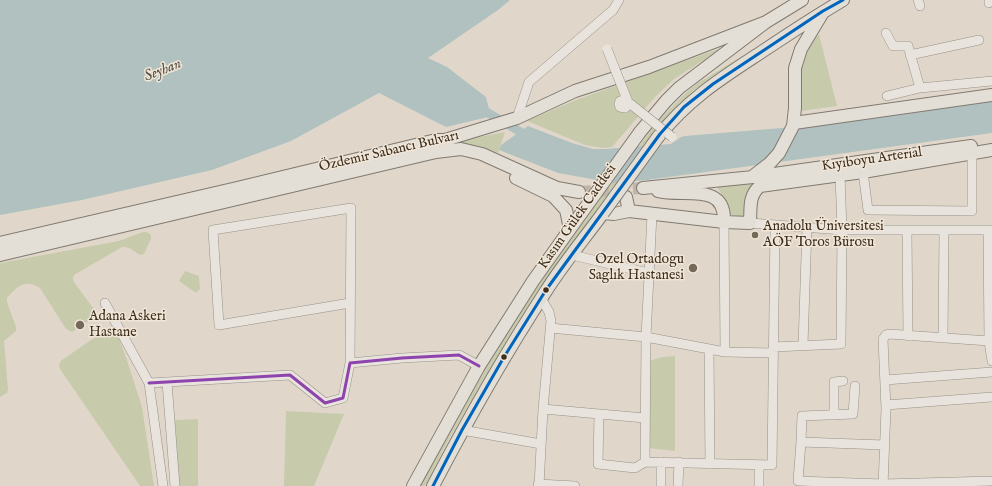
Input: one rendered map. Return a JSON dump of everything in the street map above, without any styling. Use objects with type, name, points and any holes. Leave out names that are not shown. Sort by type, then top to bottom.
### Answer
[{"type":"main road","name":"Kasım Gülek Caddesi","points":[[413,486],[479,366],[533,281],[640,132],[661,106],[679,88],[766,22],[802,0]]},
{"type":"main road","name":"Kasım Gülek Caddesi","points":[[433,486],[462,430],[504,357],[541,298],[658,137],[684,107],[713,84],[823,11],[843,0]]},
{"type":"main road","points":[[724,222],[725,214],[723,206],[717,199],[707,194],[665,193],[643,188],[753,177],[770,163],[783,147],[793,124],[795,108],[795,68],[801,49],[823,11]]},
{"type":"main road","name":"Özdemir Sabancı Bulvarı","points":[[0,242],[230,190],[436,140],[445,140],[517,118],[575,91],[650,67],[766,22]]},
{"type":"main road","points":[[793,124],[992,95]]},
{"type":"main road","name":"Kıyıboyu Arterial","points":[[753,177],[992,143]]},
{"type":"main road","name":"Özdemir Sabancı Bulvarı","points":[[0,255],[439,152],[461,149],[482,154],[557,188],[579,192]]},
{"type":"main road","points":[[603,213],[614,214],[629,211],[724,222],[750,223],[752,197],[754,191],[760,186],[863,172],[992,150]]},
{"type":"main road","points":[[439,152],[477,158],[553,196],[566,210],[570,229]]},
{"type":"main road","points":[[622,185],[629,211]]},
{"type":"street","points":[[517,118],[529,82],[613,10],[619,0]]},
{"type":"street","points":[[886,33],[893,46],[908,46],[920,88]]},
{"type":"street","points":[[910,55],[979,40]]},
{"type":"street","points":[[607,50],[628,102],[672,137]]},
{"type":"street","points":[[887,96],[920,88],[992,80]]},
{"type":"street","points":[[863,172],[868,210],[972,211],[972,154]]},
{"type":"street","points":[[550,328],[646,337],[725,352],[773,350],[803,345],[841,344],[842,230],[840,175]]},
{"type":"street","points":[[149,383],[290,375],[325,403],[343,398],[350,363],[351,208],[213,230],[219,325],[350,303]]},
{"type":"street","points":[[645,462],[646,337],[652,214]]},
{"type":"street","points":[[724,222],[725,352]]},
{"type":"street","points":[[750,223],[842,230],[990,230],[989,341],[992,361]]},
{"type":"street","points":[[599,414],[598,464],[635,468],[645,462],[772,465],[775,225]]},
{"type":"street","points":[[803,345],[807,227]]},
{"type":"street","points":[[907,230],[908,336]]},
{"type":"street","points":[[943,338],[944,230]]},
{"type":"street","points":[[572,255],[648,273]]},
{"type":"street","points":[[541,298],[549,312],[550,328],[543,409],[539,485],[575,486]]},
{"type":"street","points":[[105,303],[149,383],[163,486]]},
{"type":"street","points":[[883,485],[886,405],[883,339],[889,334],[989,341]]},
{"type":"street","points":[[709,350],[710,464]]},
{"type":"street","points":[[350,363],[459,355],[479,366]]},
{"type":"street","points":[[885,380],[992,372]]},
{"type":"street","points":[[834,415],[834,382],[843,381]]},
{"type":"street","points":[[167,382],[175,486]]},
{"type":"street","points":[[855,386],[853,414],[802,416],[798,481],[883,485],[992,481]]},
{"type":"street","points":[[886,405],[992,397]]},
{"type":"street","points":[[543,409],[645,418]]},
{"type":"street","points":[[462,430],[541,444]]},
{"type":"street","points":[[801,442],[885,445]]},
{"type":"street","points":[[661,462],[662,486]]},
{"type":"street","points":[[678,462],[678,486]]},
{"type":"street","points":[[759,464],[759,486]]},
{"type":"green space","points":[[834,0],[695,89],[671,112],[652,135],[551,272],[517,323],[450,437],[425,486],[420,486],[449,431],[513,322],[548,270],[651,130],[691,88],[698,83]]},
{"type":"green space","points":[[819,34],[837,106],[801,111],[798,91],[800,63],[807,48]]},
{"type":"green space","points":[[724,47],[674,79],[655,97],[612,147],[603,148],[585,145],[527,121],[576,100]]},
{"type":"green space","points":[[505,132],[498,153],[475,145],[458,145],[357,167],[458,141]]},
{"type":"green space","points":[[753,181],[748,194],[748,216],[732,217],[729,208],[716,185]]},
{"type":"green space","points":[[143,232],[147,232],[151,235],[151,239],[144,254],[140,255],[129,248],[122,247],[74,275],[74,282],[96,312],[93,318],[72,332],[66,329],[40,288],[30,284],[21,285],[7,298],[16,331],[4,341],[8,389],[7,393],[0,397],[0,263],[119,241]]},
{"type":"green space","points":[[185,271],[199,276],[200,289],[196,293],[179,281]]},
{"type":"green space","points":[[110,327],[116,331],[142,407],[154,486],[140,486],[60,369],[59,364],[62,360]]},
{"type":"green space","points":[[675,356],[675,451],[648,448],[649,361],[662,357]]},
{"type":"green space","points":[[286,411],[344,414],[314,486],[284,486]]},
{"type":"green space","points":[[198,419],[198,486],[177,486],[175,420]]},
{"type":"water","name":"Seyhan","points":[[0,0],[510,0],[498,10],[428,58],[447,67],[486,97],[490,113],[488,117],[446,127],[379,93],[291,141],[212,170],[82,200],[0,215]]},
{"type":"water","points":[[992,99],[992,133],[647,180],[614,183],[558,173],[499,150],[501,145],[528,126],[572,143],[593,149],[606,149],[671,144],[685,136],[782,128]]},
{"type":"waterway","points":[[480,108],[529,137]]},
{"type":"tunnel","points":[[579,192],[643,188]]},
{"type":"transit line","points":[[433,486],[462,430],[504,357],[546,290],[660,134],[684,107],[713,84],[823,11],[843,0]]},
{"type":"transit line","points":[[149,383],[290,375],[325,403],[343,398],[350,363],[459,355],[479,366]]},
{"type":"place","name":"Anadolu Üniversitesi AÖF Toros Bürosu","points":[[755,235]]},
{"type":"place","name":"Ozel Ortadogu Saglık Hastanesi","points":[[693,268]]},
{"type":"place","name":"Adana Askeri Hastane","points":[[80,325]]}]
